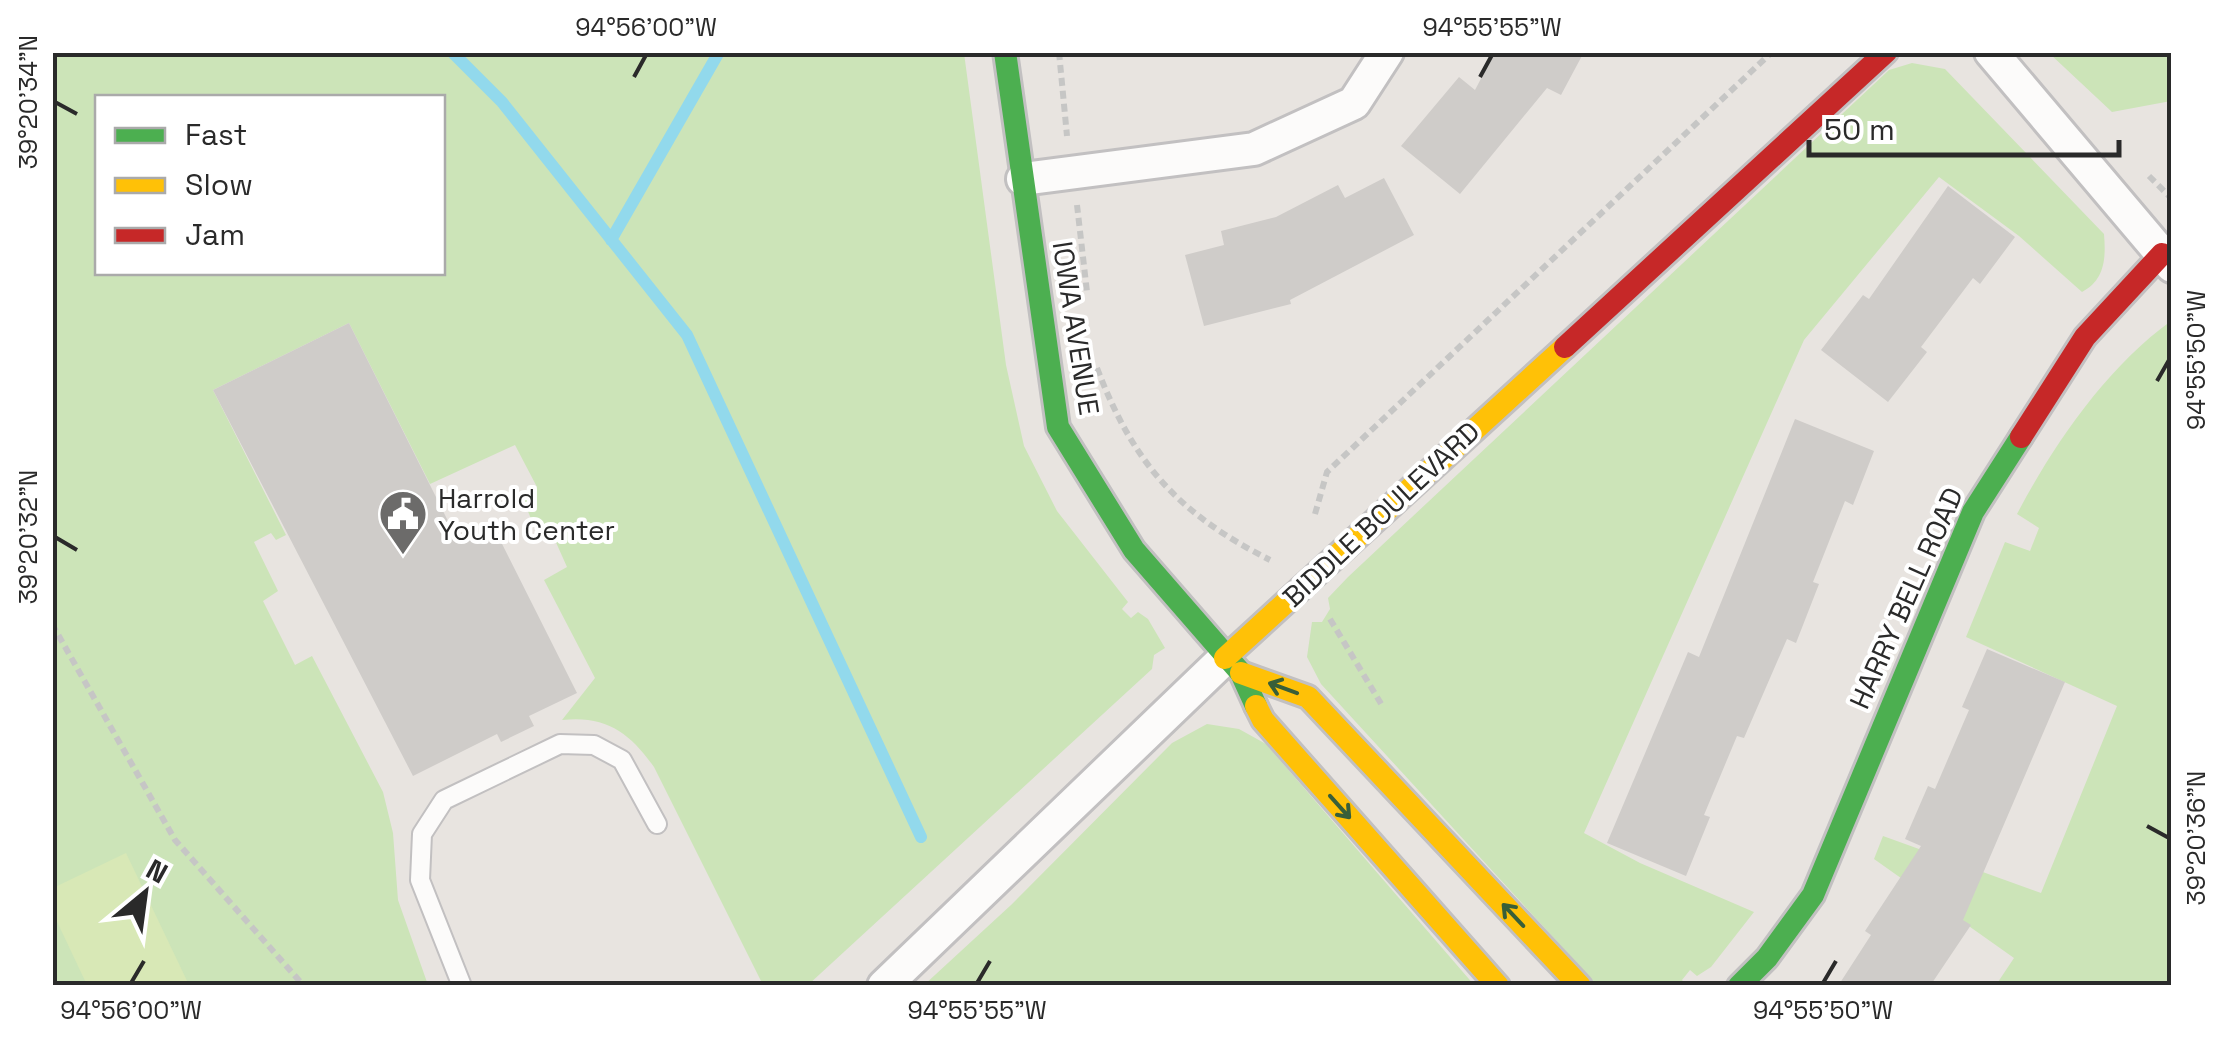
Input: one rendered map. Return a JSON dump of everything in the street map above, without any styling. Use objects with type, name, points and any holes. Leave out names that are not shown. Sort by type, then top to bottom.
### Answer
[{"type":"street","name":"IOWA AVENUE","points":[[1004,52],[1058,427],[1134,550],[1233,665],[1262,720],[1498,986]]},
{"type":"street","points":[[1023,179],[1254,150],[1354,103],[1387,52]]},
{"type":"street","name":"BIDDLE BOULEVARD","points":[[884,986],[1233,665],[1886,52]]},
{"type":"street","points":[[1990,52],[2167,260]]},
{"type":"street","name":"HARRY BELL ROAD","points":[[1739,986],[1767,958],[1813,895],[1973,512],[2085,336],[2167,260]]},
{"type":"street","name":"IOWA AVENUE","points":[[1233,665],[1308,698],[1580,986]]},
{"type":"lane","points":[[462,986],[420,880],[422,834],[444,800],[560,744],[594,746],[622,760],[657,824]]},
{"type":"path","points":[[1058,52],[1068,136]]},
{"type":"path","points":[[1304,526],[1316,513],[1327,472],[1772,52]]},
{"type":"path","points":[[1077,204],[1088,305]]},
{"type":"path","points":[[1094,354],[1128,440],[1181,506],[1211,529],[1284,570]]},
{"type":"path","points":[[1270,560],[1280,552]]},
{"type":"path","points":[[52,624],[175,840],[304,986]]},
{"type":"green space","points":[[52,53],[964,53],[1006,365],[1024,446],[1057,511],[1128,602],[1122,609],[1131,618],[1138,612],[1148,619],[1165,648],[1154,655],[1152,669],[808,985],[763,985],[654,767],[636,745],[604,724],[562,720],[595,678],[544,580],[567,567],[554,538],[539,538],[522,497],[537,487],[515,445],[430,484],[349,323],[213,390],[286,535],[276,540],[271,533],[254,542],[278,591],[263,601],[295,665],[312,656],[383,792],[393,833],[398,900],[428,985],[53,985]]},
{"type":"green space","points":[[2049,53],[2171,53],[2171,101],[2112,112]]},
{"type":"green space","points":[[1912,63],[1945,69],[2104,234],[2100,275],[2082,292],[2019,236],[1939,177],[1804,340],[1584,833],[1640,863],[1754,912],[1711,967],[1697,976],[1690,970],[1682,980],[1686,985],[1597,985],[1321,684],[1307,657],[1312,622],[1322,622],[1330,609],[1328,598],[1348,577],[1889,70]]},
{"type":"green space","points":[[2171,321],[2171,985],[1996,985],[2014,958],[1874,859],[1883,836],[2041,893],[2117,706],[1966,637],[2005,542],[2030,551],[2039,528],[2017,514],[2048,461],[2103,384]]},
{"type":"green space","points":[[1207,724],[1239,729],[1266,744],[1475,986],[923,986],[1011,905],[1172,743]]},
{"type":"green space","points":[[126,853],[189,985],[87,985],[53,913],[53,888]]},
{"type":"building","points":[[1495,52],[1584,52],[1561,95],[1547,88],[1460,194],[1401,146],[1459,77],[1475,90]]},
{"type":"building","points":[[1384,178],[1414,235],[1290,300],[1291,304],[1204,326],[1185,255],[1224,245],[1221,231],[1276,217],[1338,185],[1345,198]]},
{"type":"building","points":[[1948,186],[2015,237],[1980,284],[1973,278],[1921,347],[1927,352],[1888,402],[1821,350],[1863,295],[1869,299]]},
{"type":"building","name":"Harrold Youth Center","points":[[349,323],[457,539],[491,522],[577,693],[529,716],[534,726],[501,742],[497,734],[413,776],[213,390]]},
{"type":"building","points":[[1795,419],[1874,451],[1853,505],[1845,501],[1813,582],[1819,584],[1796,643],[1787,639],[1744,738],[1737,736],[1704,815],[1710,817],[1686,876],[1607,843],[1688,652],[1699,657]]},
{"type":"building","points":[[1987,649],[2065,682],[1963,920],[1971,925],[1930,986],[1838,986],[1871,935],[1865,931],[1921,846],[1905,839],[1928,786],[1935,789],[1969,710],[1962,707]]},
{"type":"waterway","points":[[452,52],[502,102],[687,335],[921,837]]},
{"type":"waterway","points":[[611,240],[719,52]]},
{"type":"traffic: fast","points":[[1005,52],[1058,427],[1134,550],[1241,673],[1256,706]]},
{"type":"traffic: fast","points":[[1739,986],[1767,958],[1813,895],[1973,512],[2021,437]]},
{"type":"traffic: slow","points":[[1225,658],[1565,347]]},
{"type":"traffic: slow","points":[[1241,673],[1308,697],[1580,986]]},
{"type":"traffic: slow","points":[[1256,706],[1263,720],[1498,986]]},
{"type":"traffic: jam","points":[[1565,347],[1886,52]]},
{"type":"traffic: jam","points":[[2021,437],[2085,337],[2162,254]]},
{"type":"place","name":"Harrold Youth Center","points":[[403,556]]}]
